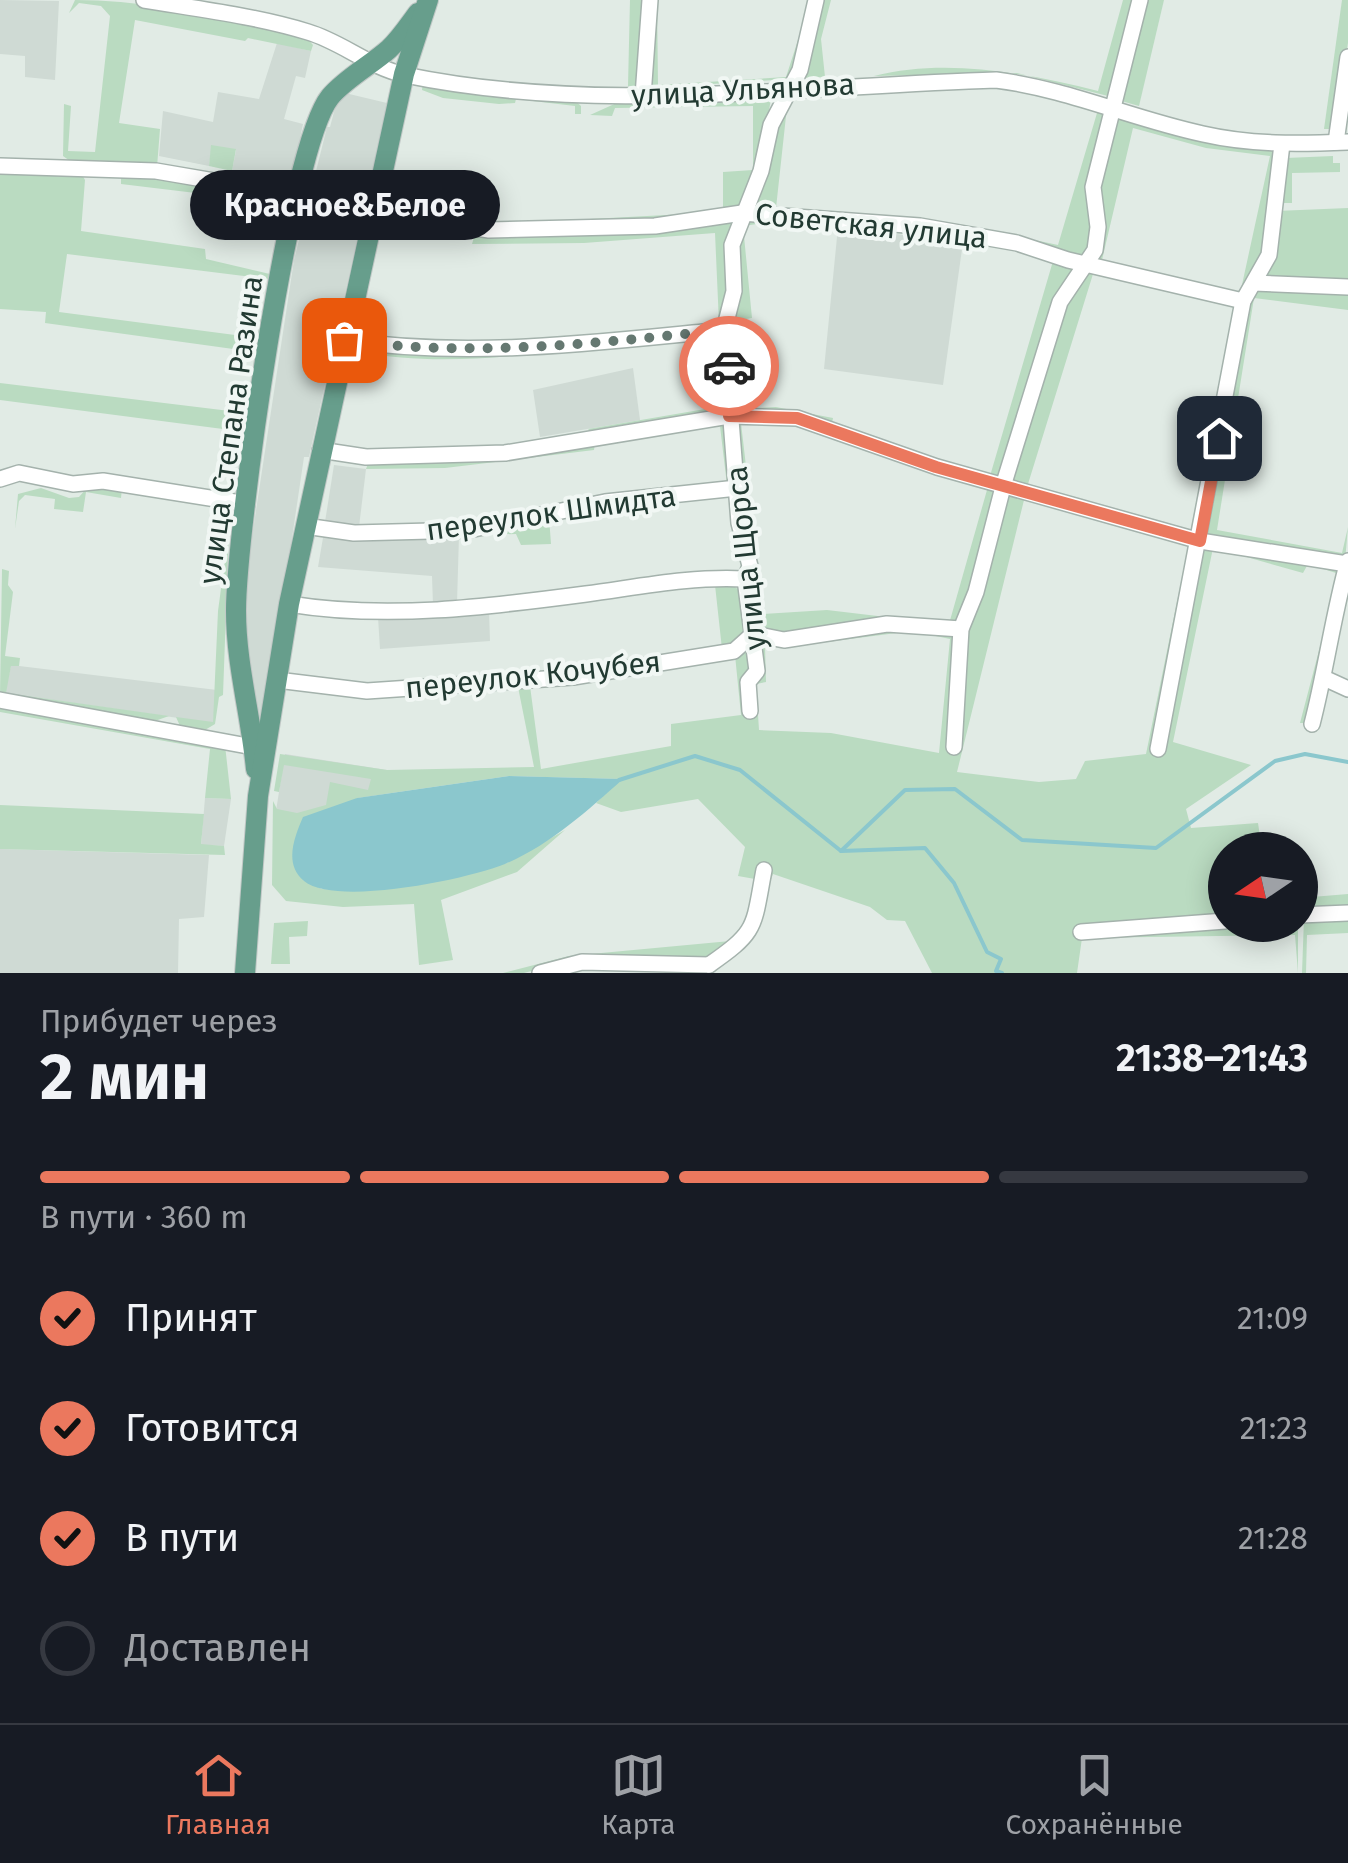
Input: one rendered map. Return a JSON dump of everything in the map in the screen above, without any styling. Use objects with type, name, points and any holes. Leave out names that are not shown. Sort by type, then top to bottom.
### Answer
[{"type":"main road","name":"улица Степана Разина","points":[[258,796],[236,640],[237,580],[291,198],[331,96],[392,47],[428,0]]},
{"type":"main road","name":"улица Степана Разина","points":[[245,973],[258,796],[289,604],[404,74],[428,0]]},
{"type":"street","name":"улица Ульянова","points":[[144,0],[310,32],[371,64],[404,74],[544,91],[643,96],[996,80],[1036,86],[1197,133],[1282,144],[1342,142]]},
{"type":"street","points":[[643,96],[650,0]]},
{"type":"street","name":"улица Щорса","points":[[750,711],[748,682],[757,672],[745,580],[750,566],[739,523],[724,330],[734,291],[732,244],[761,170],[771,125],[800,70],[816,0]]},
{"type":"street","points":[[954,747],[961,628],[976,592],[1004,483],[1060,302],[1089,262],[1098,227],[1093,186],[1140,0]]},
{"type":"street","points":[[1342,142],[1348,57]]},
{"type":"street","points":[[1158,750],[1244,302],[1269,255],[1282,144]]},
{"type":"street","points":[[0,166],[156,172],[291,198]]},
{"type":"street","name":"Советская улица","points":[[373,212],[489,230],[655,226],[742,212],[920,226],[1017,243],[1244,302]]},
{"type":"street","points":[[1254,283],[1348,287]]},
{"type":"street","points":[[344,340],[397,348],[472,349],[724,330]]},
{"type":"street","points":[[320,450],[366,457],[505,453],[729,416],[797,418],[936,467],[1200,541],[1348,562],[1331,620],[1324,678],[1312,724]]},
{"type":"street","points":[[0,479],[19,473],[74,484],[103,480],[247,504]]},
{"type":"street","name":"переулок Шмидта","points":[[305,526],[354,533],[469,530],[605,502],[737,488]]},
{"type":"street","points":[[289,604],[374,612],[501,605],[709,577],[745,580]]},
{"type":"street","name":"переулок Кочубея","points":[[277,680],[367,691],[573,678],[734,651],[753,634],[784,640],[887,624],[961,628]]},
{"type":"street","points":[[1324,678],[1348,689]]},
{"type":"street","points":[[0,700],[254,747]]},
{"type":"street","points":[[540,973],[582,962],[713,969],[742,945],[752,926],[764,870]]},
{"type":"street","points":[[1318,914],[1348,913]]},
{"type":"street","points":[[1082,932],[1208,922]]},
{"type":"shaded area","points":[[0,0],[59,1],[55,80],[25,77],[25,56],[0,54]]},
{"type":"shaded area","points":[[277,43],[311,51],[305,78],[296,76],[284,119],[303,124],[291,181],[232,171],[236,150],[212,146],[209,166],[159,156],[163,111],[213,122],[218,92],[259,99]]},
{"type":"shaded area","points":[[345,93],[387,103],[309,457],[304,457],[265,720],[255,718],[243,637],[245,583],[294,260],[327,127],[338,97]]},
{"type":"shaded area","points":[[838,227],[963,242],[943,385],[824,369]]},
{"type":"shaded area","points":[[633,368],[640,420],[540,437],[533,390]]},
{"type":"shaded area","points":[[334,465],[366,469],[359,527],[325,522]]},
{"type":"shaded area","points":[[324,532],[408,539],[459,535],[457,603],[433,605],[432,576],[318,567]]},
{"type":"shaded area","points":[[489,611],[490,641],[380,649],[378,617]]},
{"type":"shaded area","points":[[11,665],[217,690],[213,723],[5,693]]},
{"type":"shaded area","points":[[285,754],[387,770],[383,794],[357,798],[303,817],[276,811]]},
{"type":"shaded area","points":[[205,798],[231,799],[224,846],[201,845]]},
{"type":"shaded area","points":[[0,849],[209,855],[204,917],[179,919],[178,973],[0,973]]},
{"type":"green space","points":[[75,0],[192,12],[306,37],[313,45],[311,51],[135,20],[119,123],[160,129],[157,167],[70,161],[63,156],[64,104],[71,106],[68,151],[95,152],[110,16],[101,6],[79,3],[69,13]]},
{"type":"green space","points":[[630,0],[647,0],[640,87],[628,86]]},
{"type":"green space","points":[[657,0],[658,85],[786,77],[811,0],[792,79],[646,88]]},
{"type":"green space","points":[[818,0],[831,0],[821,39],[825,77],[801,78]]},
{"type":"green space","points":[[1123,0],[1137,0],[1108,96],[1030,76],[1098,91]]},
{"type":"green space","points":[[1143,0],[1164,0],[1139,106],[1118,100]]},
{"type":"green space","points":[[1342,0],[1348,0],[1348,43],[1333,129],[1324,129]]},
{"type":"green space","points":[[929,68],[1011,73],[874,76]]},
{"type":"green space","points":[[423,82],[572,98],[581,106],[581,114],[575,114],[575,106],[516,99],[515,103],[499,104],[443,98],[422,90]]},
{"type":"green space","points":[[772,94],[758,169],[740,209],[704,218],[491,227],[393,209],[514,223],[723,212],[723,172],[753,170],[753,106],[615,108],[612,116],[590,115],[621,101]]},
{"type":"green space","points":[[787,107],[776,208],[964,225],[1058,245],[1097,113],[1107,113],[1086,259],[1020,241],[751,210],[774,125]]},
{"type":"green space","points":[[1114,114],[1276,149],[1264,255],[1243,298],[1095,260],[1096,186]],"holes":[[[1133,128],[1206,148],[1270,156],[1240,294],[1102,260]]]},
{"type":"green space","points":[[211,145],[236,149],[232,171],[209,166]]},
{"type":"green space","points":[[1333,156],[1333,163],[1340,163],[1340,172],[1292,173],[1292,203],[1278,203],[1286,158]]},
{"type":"green space","points":[[80,171],[85,180],[81,231],[205,249],[206,259],[274,275],[246,432],[0,400],[0,383],[238,412],[248,409],[255,352],[45,323],[46,312],[0,309],[0,172]],"holes":[[[67,254],[269,279],[257,338],[59,312]]]},
{"type":"green space","points":[[121,174],[220,185],[212,195],[121,184]]},
{"type":"green space","points":[[1348,208],[1348,283],[1260,279],[1276,211]]},
{"type":"green space","points":[[746,215],[913,230],[916,235],[777,221],[743,226]]},
{"type":"green space","points":[[733,219],[726,296],[719,323],[715,233],[584,243],[472,244],[475,234]]},
{"type":"green space","points":[[743,226],[752,318],[735,321],[742,409],[776,407],[833,418],[832,423],[732,413],[730,313]]},
{"type":"green space","points":[[929,232],[1017,247],[1082,265],[1071,277],[1002,476],[990,476],[1053,261],[1018,250],[927,237]]},
{"type":"green space","points":[[1090,266],[1241,304],[1198,537],[1010,481],[1062,303]],"holes":[[[1093,274],[1234,307],[1190,534],[1028,484]]]},
{"type":"green space","points":[[1257,286],[1348,290],[1348,310],[1254,298],[1217,530],[1342,553],[1348,527],[1345,561],[1206,537],[1248,302]]},
{"type":"green space","points":[[721,333],[725,413],[592,433],[588,429],[717,407],[713,339],[492,358],[403,358],[359,352],[361,345]]},
{"type":"green space","points":[[727,421],[733,485],[727,485],[720,426],[595,443],[594,450],[445,468],[366,469],[369,461]]},
{"type":"green space","points":[[736,422],[741,423],[763,614],[827,610],[886,617],[784,634],[762,630],[757,623],[743,523]]},
{"type":"green space","points":[[949,477],[994,487],[997,492],[973,590],[958,622],[949,624],[987,490]]},
{"type":"green space","points":[[41,488],[69,498],[79,497],[87,488],[122,488],[121,498],[86,492],[83,512],[54,509],[55,499],[25,495],[19,501],[15,529],[18,494]]},
{"type":"green space","points":[[1007,490],[1025,496],[957,772],[1039,782],[1076,779],[1085,761],[1146,754],[1189,543],[1213,548],[1173,742],[1251,765],[1186,809],[1191,828],[1258,823],[1259,832],[1208,832],[1208,936],[1082,938],[1077,973],[932,973],[905,921],[887,920],[870,907],[773,874],[756,922],[755,879],[738,876],[745,847],[698,799],[621,812],[596,803],[621,779],[509,776],[357,798],[303,880],[322,889],[366,891],[507,863],[565,830],[517,872],[441,900],[453,960],[419,965],[414,904],[343,907],[286,901],[272,885],[273,801],[277,809],[297,813],[326,805],[330,782],[368,790],[371,779],[284,765],[279,792],[274,791],[280,754],[387,770],[534,767],[518,687],[530,686],[541,769],[671,746],[671,724],[741,715],[735,655],[750,642],[753,683],[759,639],[781,645],[765,646],[766,682],[756,684],[759,730],[831,733],[939,753],[950,639],[912,631],[827,642],[867,630],[967,629]]},
{"type":"green space","points":[[549,517],[551,544],[521,545],[516,534],[459,535]]},
{"type":"green space","points":[[229,529],[223,695],[219,697],[215,724],[205,730],[180,726],[176,717],[213,722],[218,611]]},
{"type":"green space","points":[[1215,548],[1344,566],[1310,723],[1300,723],[1339,574],[1308,564],[1303,573]]},
{"type":"green space","points":[[2,569],[9,571],[8,585],[13,592],[5,656],[20,658],[19,666],[11,666],[6,693],[169,716],[152,722],[0,695]]},
{"type":"green space","points":[[731,584],[744,594],[745,628],[738,640],[722,649],[715,585]]},
{"type":"green space","points":[[0,704],[225,745],[231,799],[205,798],[210,749],[0,712]]},
{"type":"green space","points":[[0,805],[204,814],[201,844],[224,846],[225,855],[0,849]]},
{"type":"green space","points":[[1348,894],[1348,908],[1318,910],[1318,896]]},
{"type":"green space","points":[[1348,916],[1348,933],[1318,934],[1318,917]]},
{"type":"green space","points":[[308,921],[307,936],[289,937],[290,964],[271,964],[274,923]]},
{"type":"green space","points":[[741,940],[707,959],[580,958],[524,973],[503,973],[569,956]]},
{"type":"green space","points":[[1303,942],[1307,942],[1306,973],[1302,973]]},
{"type":"water","points":[[509,776],[623,779],[537,847],[505,864],[462,877],[403,888],[344,891],[304,881],[294,866],[293,850],[303,817],[357,798]]},
{"type":"waterway","points":[[619,780],[695,756],[740,770],[841,851],[905,790],[955,789],[1022,840],[1156,848],[1275,761],[1305,754],[1348,762]]},
{"type":"waterway","points":[[841,851],[925,848],[954,883],[987,952],[1001,959],[996,971],[1002,973]]},
{"type":"way so far","points":[[344,340],[397,348],[472,349],[560,346],[724,330],[729,366]]},
{"type":"place","name":"Красное&Белое","points":[[344,340]]},
{"type":"route","points":[[729,366],[729,416],[797,418],[856,442],[936,467],[1200,541],[1219,438]]}]
